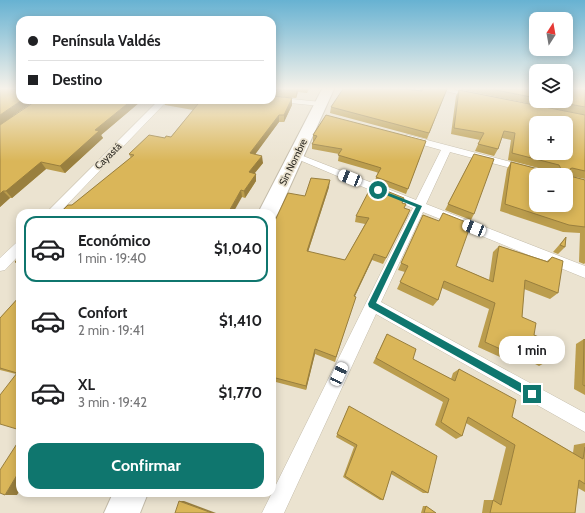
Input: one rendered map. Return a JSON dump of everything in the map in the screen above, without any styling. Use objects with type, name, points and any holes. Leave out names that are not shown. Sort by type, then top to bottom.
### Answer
[{"type":"street","name":"Sin Nombre","points":[[270,209],[295,156],[319,113]]},
{"type":"street","points":[[122,513],[129,497]]},
{"type":"lane","name":"Cayastá","points":[[56,209],[151,113]]},
{"type":"lane","points":[[400,136],[529,169]]},
{"type":"lane","points":[[272,513],[447,148]]},
{"type":"lane","points":[[295,156],[585,272]]},
{"type":"lane","points":[[0,266],[16,250]]},
{"type":"lane","points":[[372,304],[585,423]]},
{"type":"building","points":[[18,113],[116,113],[95,130],[99,131],[60,166],[41,162],[6,191],[3,191],[0,194],[0,125]]},
{"type":"building","points":[[191,113],[285,113],[284,115],[279,115],[250,153],[262,156],[249,172],[256,174],[244,191],[241,190],[230,209],[64,209],[68,205],[72,205],[134,155],[129,154],[149,135],[165,138],[166,136],[171,137]]},
{"type":"building","points":[[353,113],[437,113],[429,133]]},
{"type":"building","points":[[456,113],[575,113],[585,115],[585,171],[573,168],[560,168],[559,165],[539,160],[573,160],[573,116],[529,116],[529,157],[512,153],[515,133],[504,131],[498,149],[478,144],[484,133],[454,128]]},
{"type":"building","points":[[326,115],[426,141],[408,189],[376,177],[381,168],[338,155],[342,149],[312,144],[317,136],[313,135]]},
{"type":"building","points":[[474,154],[494,159],[474,214],[448,204]]},
{"type":"building","points":[[511,162],[534,168],[529,168],[529,212],[505,204]]},
{"type":"building","points":[[573,177],[585,180],[585,227],[569,225],[529,212],[573,212]]},
{"type":"building","points":[[311,178],[330,180],[307,251],[345,260],[369,218],[356,216],[372,185],[404,198],[402,203],[406,204],[404,208],[410,210],[386,258],[374,254],[354,296],[356,297],[336,357],[315,349],[306,386],[276,378],[276,218],[288,193],[305,196]]},
{"type":"building","points":[[443,213],[471,224],[456,266],[493,282],[499,246],[548,262],[552,257],[563,261],[558,293],[525,280],[522,317],[536,323],[534,335],[551,342],[548,361],[509,343],[507,352],[485,342],[495,303],[444,281],[438,300],[400,282],[408,266],[401,263],[423,215],[439,221]]},
{"type":"building","points":[[566,237],[565,247],[560,245]]},
{"type":"building","points":[[16,300],[16,373],[0,368],[0,318]]},
{"type":"building","points":[[387,334],[416,349],[413,359],[455,381],[459,369],[516,400],[512,417],[583,459],[585,447],[585,484],[579,480],[575,513],[490,513],[493,500],[501,505],[515,445],[468,417],[462,436],[441,422],[449,399],[376,358]]},
{"type":"building","points":[[584,339],[585,340],[585,386],[583,385]]},
{"type":"building","points":[[16,374],[16,429],[0,424],[0,395]]},
{"type":"building","points":[[349,406],[437,456],[428,493],[392,471],[383,500],[345,476],[357,445],[337,434]]},
{"type":"building","points":[[16,445],[16,477],[5,495],[0,493],[0,470]]},
{"type":"building","points":[[179,501],[212,513],[175,513]]},
{"type":"building","points":[[426,506],[436,513],[424,513]]},
{"type":"route","points":[[378,190],[419,206],[372,304],[532,394]]}]
